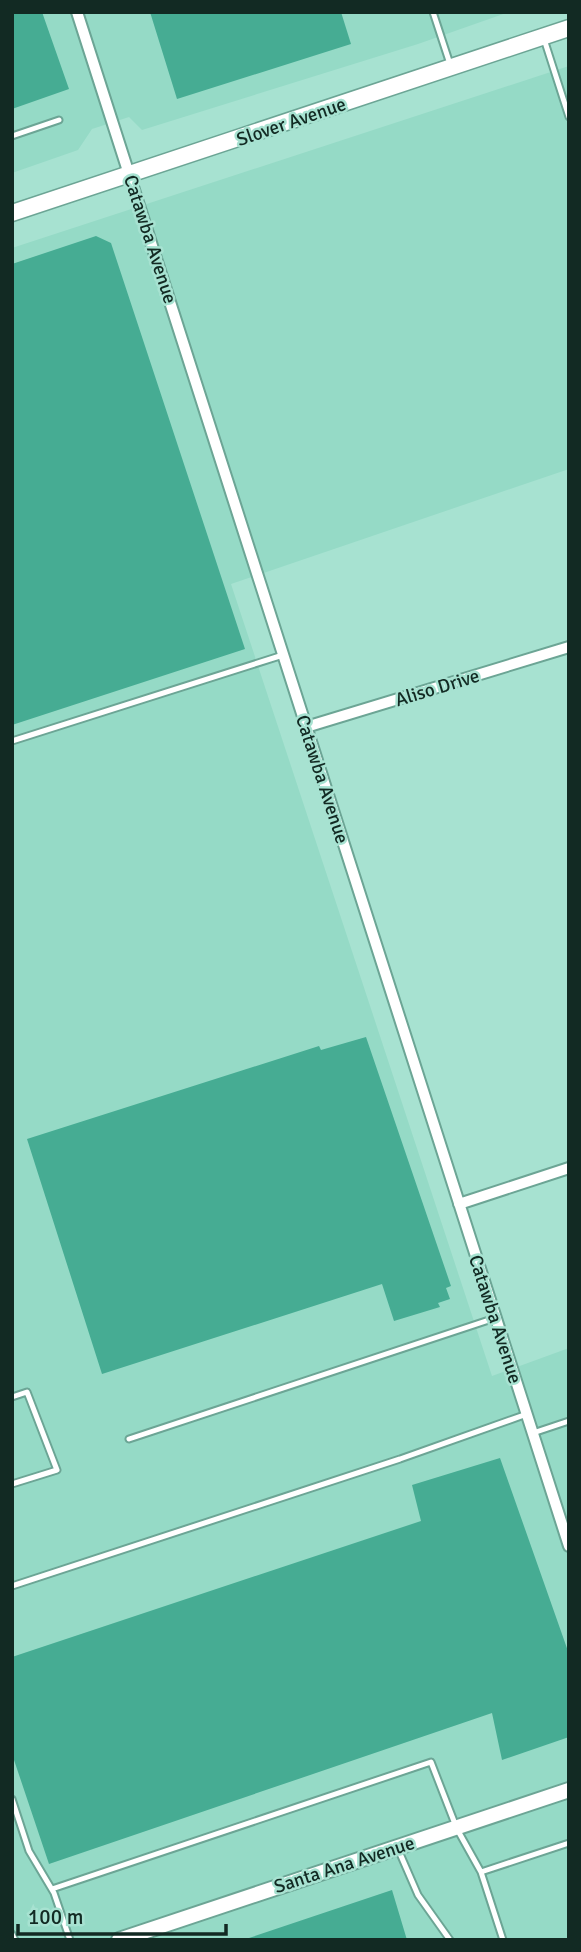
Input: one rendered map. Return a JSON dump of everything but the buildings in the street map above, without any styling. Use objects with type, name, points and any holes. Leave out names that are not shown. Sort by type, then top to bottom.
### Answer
[{"type":"main road","name":"Slover Avenue","points":[[12,213],[569,28]]},
{"type":"street","name":"Catawba Avenue","points":[[77,12],[569,1546]]},
{"type":"street","name":"Aliso Drive","points":[[306,727],[569,647]]},
{"type":"street","points":[[459,1204],[569,1168]]},
{"type":"street","name":"Santa Ana Avenue","points":[[119,1940],[569,1790]]},
{"type":"lane","points":[[433,12],[451,67]]},
{"type":"lane","points":[[543,36],[569,117]]},
{"type":"lane","points":[[12,136],[59,120]]},
{"type":"lane","points":[[12,741],[283,655]]},
{"type":"lane","points":[[129,1439],[495,1318]]},
{"type":"lane","points":[[12,1397],[27,1392],[57,1470],[12,1484]]},
{"type":"lane","points":[[12,1586],[387,1463],[527,1414]]},
{"type":"lane","points":[[533,1433],[569,1420]]},
{"type":"lane","points":[[52,1889],[431,1762],[457,1829],[481,1872],[503,1940]]},
{"type":"lane","points":[[12,1799],[29,1851],[52,1889],[70,1940]]},
{"type":"lane","points":[[481,1872],[569,1843]]},
{"type":"lane","points":[[397,1846],[418,1895],[450,1940]]},
{"type":"lane","points":[[12,1934],[15,1940]]},
{"type":"shaded area","points":[[12,12],[509,12],[418,44],[142,130],[129,117],[92,129],[78,150],[12,173]]},
{"type":"shaded area","points":[[569,66],[569,469],[231,584],[492,1376],[569,1348],[569,1940],[12,1940],[12,248]]}]
